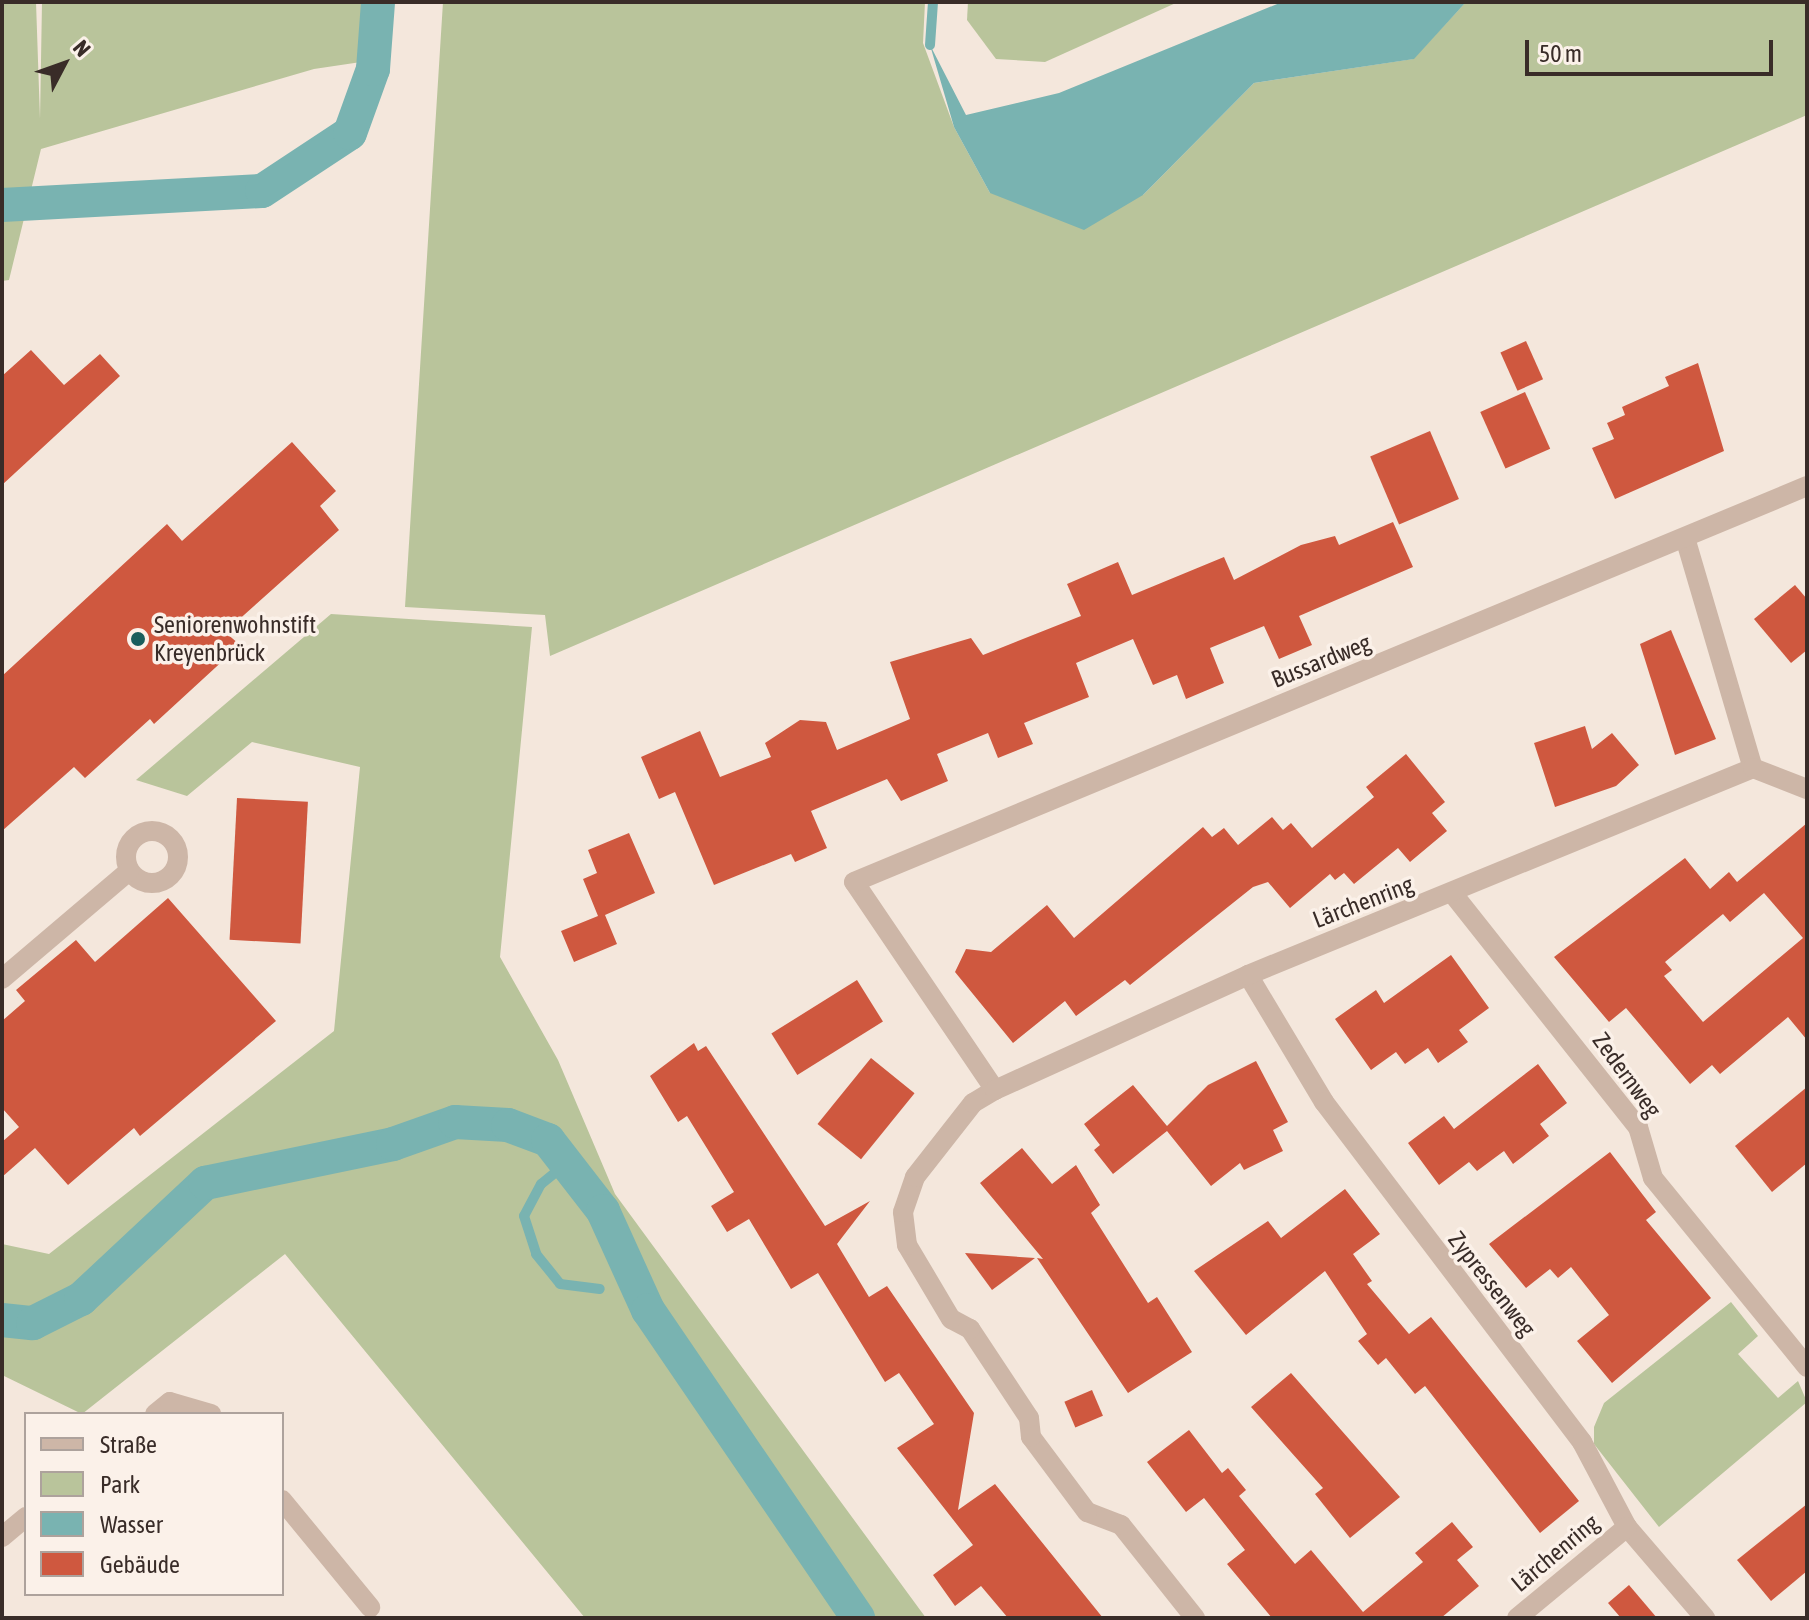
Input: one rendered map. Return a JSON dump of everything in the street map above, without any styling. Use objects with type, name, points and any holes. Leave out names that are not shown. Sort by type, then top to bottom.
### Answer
[{"type":"street","name":"Bussardweg","points":[[995,1090],[854,882],[1686,541],[1807,486]]},
{"type":"street","points":[[1686,541],[1753,768],[1807,789]]},
{"type":"street","name":"Lärchenring","points":[[1195,1618],[1121,1525],[1087,1512],[907,1245],[903,1212],[915,1177],[973,1103],[995,1090],[1248,975],[1453,894],[1753,768]]},
{"type":"street","points":[[2,979],[129,871]]},
{"type":"street","name":"Zedernweg","points":[[1453,894],[1638,1127],[1653,1178],[1807,1367]]},
{"type":"street","name":"Zypressenweg","points":[[1248,975],[1324,1102],[1582,1442],[1627,1527],[1705,1618]]},
{"type":"street","points":[[158,1412],[170,1402],[205,1406],[210,1412]]},
{"type":"street","points":[[284,1502],[370,1607]]},
{"type":"street","points":[[2,1537],[24,1519]]},
{"type":"street","name":"Lärchenring","points":[[1517,1618],[1627,1527]]},
{"type":"green space","points":[[2,2],[36,2],[40,119],[42,2],[365,2],[361,62],[314,69],[41,149],[9,280],[2,281]]},
{"type":"green space","points":[[443,2],[925,2],[923,43],[954,127],[990,193],[1143,195],[1254,83],[1413,59],[1466,2],[1807,2],[1807,115],[550,656],[545,615],[405,607]]},
{"type":"green space","points":[[968,2],[1178,2],[1045,62],[996,59],[967,20]]},
{"type":"green space","points":[[331,614],[532,627],[500,957],[558,1060],[615,1194],[926,1618],[585,1618],[285,1254],[85,1412],[78,1412],[2,1375],[2,1244],[49,1254],[334,1031],[360,767],[252,742],[187,796],[136,780]]},
{"type":"green space","points":[[1731,1302],[1758,1336],[1738,1354],[1778,1398],[1798,1381],[1807,1402],[1659,1527],[1594,1444],[1594,1427],[1604,1403]]},
{"type":"water","points":[[1282,2],[1466,2],[1414,59],[1254,83],[1143,195],[1084,230],[990,193],[954,127],[930,45],[966,115],[1059,93]]},
{"type":"building","points":[[1526,341],[1543,379],[1518,391],[1500,352]]},
{"type":"building","points":[[31,350],[64,385],[100,354],[120,376],[2,485],[2,376]]},
{"type":"building","points":[[1698,363],[1724,451],[1615,499],[1592,448],[1614,439],[1607,423],[1625,415],[1622,407],[1669,386],[1665,377]]},
{"type":"building","points":[[1525,392],[1550,449],[1505,469],[1480,412]]},
{"type":"building","points":[[1430,431],[1459,499],[1399,525],[1370,456]]},
{"type":"building","name":"Seniorenwohnstift Kreyenbrück","points":[[292,442],[336,491],[320,506],[339,530],[225,632],[240,645],[154,724],[150,719],[85,778],[74,767],[2,831],[2,676],[167,524],[182,541]]},
{"type":"building","points":[[1393,522],[1413,567],[1299,616],[1312,645],[1279,659],[1264,626],[1210,648],[1224,683],[1186,699],[1177,675],[1153,685],[1133,639],[1076,663],[1089,697],[1024,723],[1033,744],[998,758],[988,733],[937,754],[948,781],[901,801],[887,779],[811,811],[827,848],[795,862],[791,854],[714,885],[675,792],[659,799],[641,757],[700,731],[720,777],[771,757],[765,743],[800,720],[826,722],[837,750],[910,719],[890,662],[971,638],[983,655],[1081,616],[1067,584],[1118,562],[1132,595],[1224,557],[1234,580],[1301,545],[1335,536],[1339,545]]},
{"type":"building","points":[[1795,585],[1807,599],[1807,650],[1791,663],[1754,619]]},
{"type":"building","points":[[1671,630],[1716,739],[1675,755],[1640,644]]},
{"type":"building","points":[[1585,726],[1592,749],[1612,733],[1639,765],[1616,786],[1555,807],[1534,743]]},
{"type":"building","points":[[1406,754],[1445,802],[1432,813],[1447,831],[1410,862],[1398,848],[1354,884],[1344,873],[1335,880],[1330,874],[1290,908],[1268,882],[1253,887],[1130,985],[1125,980],[1076,1016],[1065,1001],[1013,1043],[955,972],[966,949],[991,952],[1047,905],[1074,938],[1203,827],[1212,837],[1224,828],[1238,845],[1272,817],[1283,830],[1291,823],[1312,848],[1374,797],[1366,787]]},
{"type":"building","points":[[237,798],[308,802],[300,944],[230,940]]},
{"type":"building","points":[[1807,823],[1807,1040],[1788,1017],[1720,1074],[1712,1065],[1690,1084],[1626,1008],[1609,1022],[1554,957],[1685,858],[1710,889],[1729,872],[1737,882]],"holes":[[[1764,893],[1803,938],[1703,1022],[1664,976],[1672,970],[1665,962],[1723,914],[1730,922]]]},
{"type":"building","points":[[629,833],[655,893],[605,915],[617,944],[574,962],[561,931],[598,916],[583,879],[597,873],[588,850]]},
{"type":"building","points":[[168,898],[276,1021],[140,1136],[134,1128],[68,1185],[35,1148],[2,1177],[2,1142],[19,1127],[2,1108],[2,1021],[25,1001],[16,990],[76,940],[95,962]]},
{"type":"building","points":[[1451,955],[1489,1008],[1459,1030],[1468,1042],[1438,1063],[1428,1048],[1405,1064],[1396,1052],[1371,1070],[1335,1019],[1376,990],[1384,1003]]},
{"type":"building","points":[[857,980],[883,1022],[797,1075],[771,1034]]},
{"type":"building","points":[[694,1043],[698,1051],[706,1046],[825,1226],[870,1201],[837,1244],[869,1297],[887,1286],[974,1413],[958,1510],[995,1484],[1103,1618],[1008,1618],[981,1586],[955,1606],[933,1575],[973,1545],[897,1448],[934,1424],[899,1373],[885,1382],[818,1273],[791,1289],[749,1219],[727,1232],[711,1206],[734,1192],[687,1116],[678,1122],[650,1076]]},
{"type":"building","points":[[871,1058],[915,1093],[861,1159],[818,1124]]},
{"type":"building","points":[[1256,1061],[1288,1122],[1273,1130],[1283,1151],[1244,1170],[1240,1163],[1211,1186],[1167,1131],[1113,1174],[1094,1150],[1100,1145],[1084,1124],[1133,1085],[1167,1126],[1208,1085]]},
{"type":"building","points":[[1538,1064],[1567,1103],[1540,1124],[1549,1136],[1513,1164],[1504,1151],[1477,1171],[1469,1162],[1439,1185],[1408,1143],[1444,1116],[1454,1129]]},
{"type":"building","points":[[1807,1087],[1807,1163],[1772,1192],[1735,1146]]},
{"type":"building","points":[[1022,1148],[1052,1184],[1076,1165],[1100,1205],[1091,1213],[1148,1303],[1157,1297],[1192,1352],[1128,1393],[1037,1258],[1043,1259],[980,1183]]},
{"type":"building","points":[[1610,1152],[1656,1212],[1646,1220],[1711,1298],[1612,1383],[1577,1341],[1609,1315],[1571,1267],[1558,1278],[1550,1269],[1526,1288],[1489,1244]]},
{"type":"building","points":[[1345,1189],[1380,1234],[1353,1254],[1372,1281],[1367,1284],[1409,1334],[1431,1317],[1579,1501],[1540,1533],[1425,1386],[1415,1394],[1386,1358],[1378,1365],[1358,1341],[1367,1334],[1325,1271],[1246,1335],[1194,1271],[1268,1221],[1281,1238]]},
{"type":"building","points":[[965,1253],[1035,1258],[992,1290]]},
{"type":"building","points":[[1291,1373],[1400,1497],[1350,1538],[1315,1494],[1323,1488],[1251,1407]]},
{"type":"building","points":[[1092,1390],[1103,1416],[1075,1427],[1064,1402]]},
{"type":"building","points":[[1189,1430],[1222,1473],[1228,1468],[1246,1490],[1239,1496],[1295,1564],[1311,1550],[1363,1612],[1423,1562],[1415,1553],[1452,1522],[1473,1547],[1457,1560],[1479,1586],[1441,1618],[1272,1618],[1227,1564],[1245,1550],[1204,1498],[1186,1512],[1147,1462]]},
{"type":"building","points":[[1807,1504],[1807,1571],[1771,1601],[1737,1560]]},
{"type":"building","points":[[1629,1585],[1657,1618],[1621,1618],[1608,1603]]},
{"type":"waterway","points":[[2,205],[262,191],[350,133],[373,69],[378,2]]},
{"type":"waterway","points":[[930,45],[933,2]]},
{"type":"waterway","points":[[2,1320],[33,1323],[81,1299],[205,1183],[393,1144],[455,1122],[508,1125],[548,1140],[603,1211],[648,1310],[858,1618]]},
{"type":"waterway","points":[[567,1163],[541,1184],[524,1216],[536,1254],[560,1284],[600,1289]]},
{"type":"place","name":"Seniorenwohnstift Kreyenbrück","points":[[138,639]]}]
